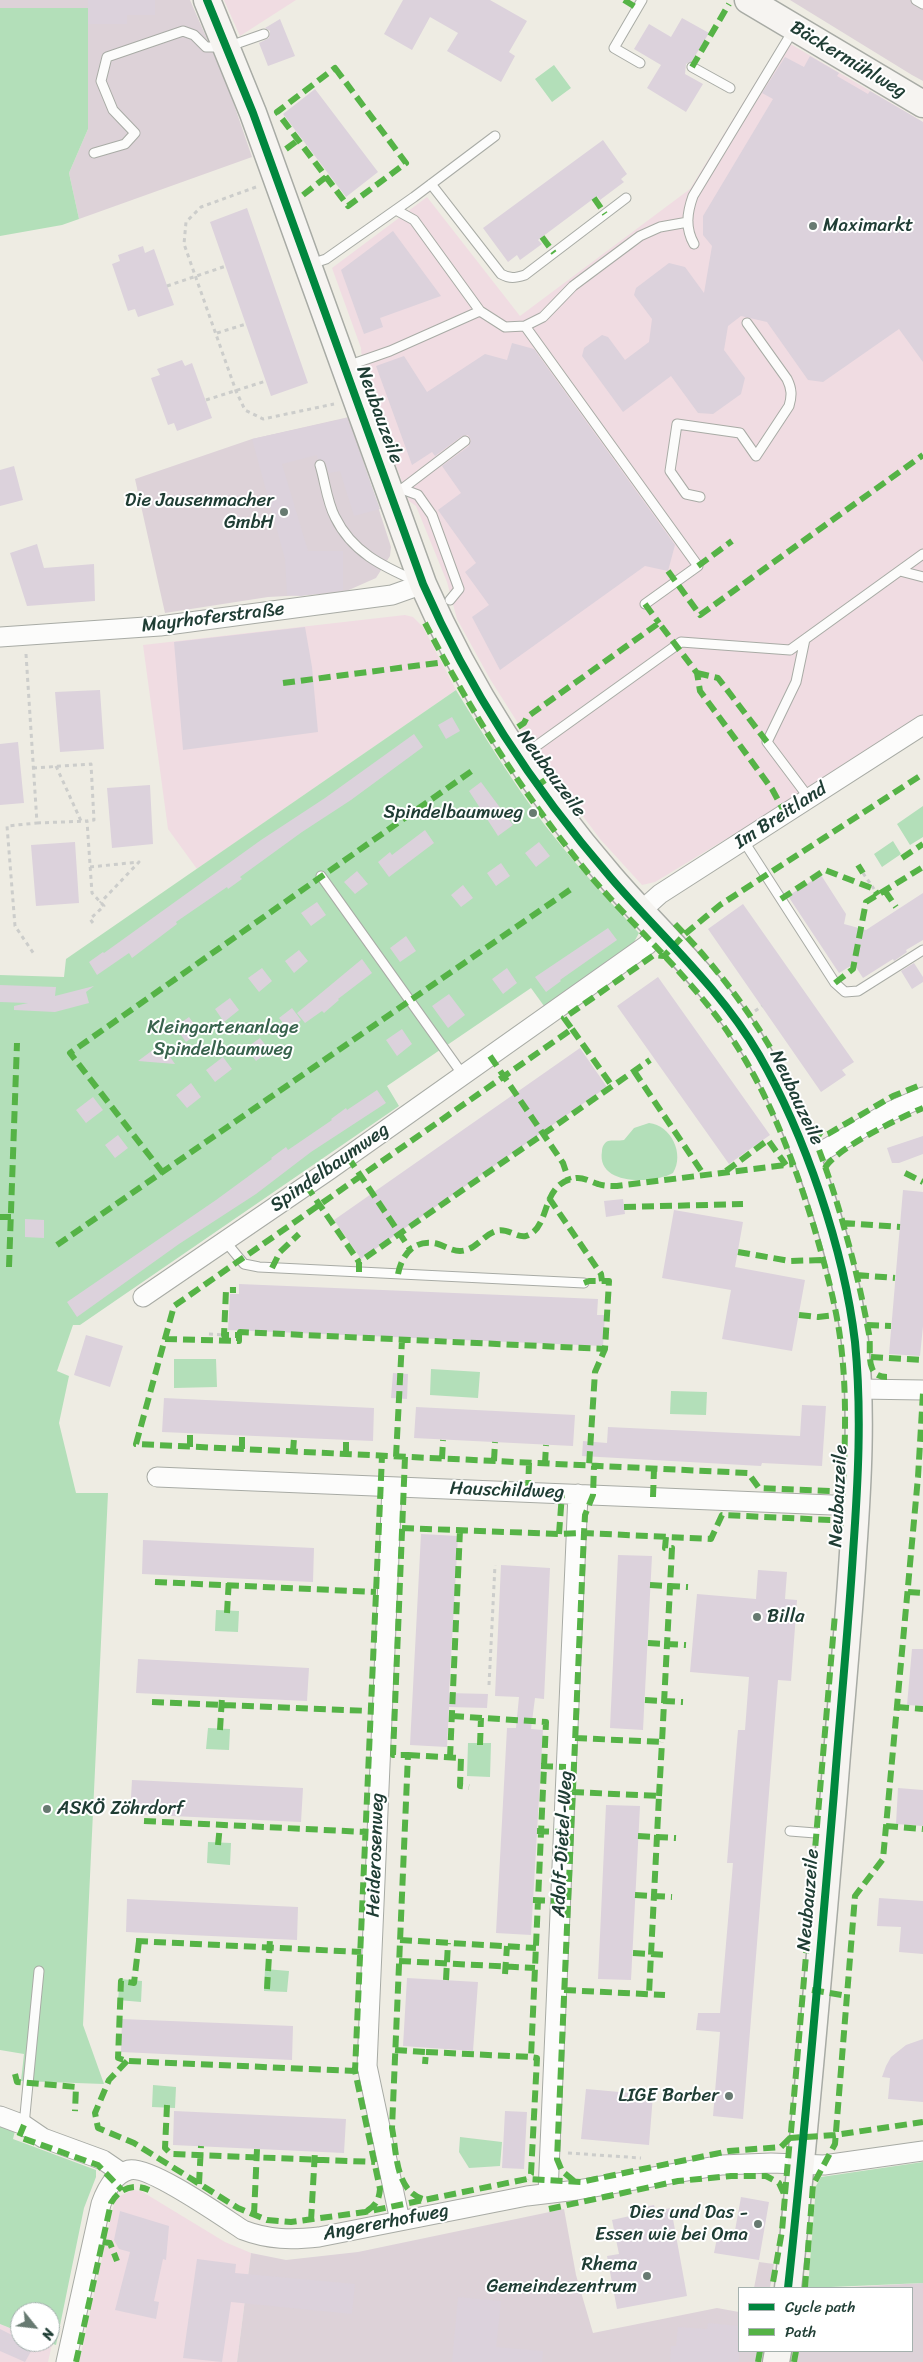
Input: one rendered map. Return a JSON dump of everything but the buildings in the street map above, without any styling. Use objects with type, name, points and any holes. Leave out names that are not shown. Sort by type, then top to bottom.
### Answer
[{"type":"street","name":"Neubauzeile","points":[[207,0],[278,179],[356,400],[396,491],[423,584],[448,640],[518,759],[544,796],[611,878],[704,979],[732,1013],[757,1052],[782,1100],[807,1160],[834,1240],[854,1339],[858,1389],[859,1448],[830,1834],[801,2164],[788,2287]]},
{"type":"street","name":"Bäckermühlweg","points":[[748,0],[923,104]]},
{"type":"street","name":"Mayrhoferstraße","points":[[0,637],[160,626],[392,595],[423,584]]},
{"type":"street","name":"Im Breitland","points":[[641,911],[660,894],[923,725]]},
{"type":"street","name":"Spindelbaumweg","points":[[143,1297],[463,1075],[647,944],[660,931]]},
{"type":"street","points":[[807,1160],[889,1112],[923,1097]]},
{"type":"street","points":[[858,1389],[923,1390]]},
{"type":"street","name":"Hauschildweg","points":[[157,1477],[856,1506]]},
{"type":"street","name":"Heiderosenweg","points":[[392,1486],[366,2066],[400,2221]]},
{"type":"street","name":"Adolf-Dietel-Weg","points":[[548,2193],[578,1494]]},
{"type":"street","points":[[0,2116],[29,2128],[44,2138],[104,2160],[122,2173],[106,2192],[101,2204],[66,2362]]},
{"type":"street","name":"Angererhofweg","points":[[122,2173],[131,2170],[153,2174],[243,2230],[278,2240],[319,2237],[548,2193],[722,2165],[752,2163],[824,2165],[923,2151]]},
{"type":"lane","points":[[640,63],[614,48],[642,0]]},
{"type":"lane","points":[[916,0],[923,4]]},
{"type":"lane","points":[[694,244],[690,236],[688,222],[688,211],[693,196],[794,28]]},
{"type":"lane","points":[[94,153],[125,144],[135,133],[112,110],[101,81],[107,57],[183,31],[194,35],[206,47],[227,48],[264,34]]},
{"type":"lane","points":[[692,67],[730,88]]},
{"type":"lane","points":[[308,265],[326,259],[432,184],[494,136]]},
{"type":"lane","points":[[432,184],[501,274],[508,278],[525,275],[626,198]]},
{"type":"lane","points":[[396,210],[414,220],[480,311],[505,327],[525,326],[543,317],[573,286],[640,236],[660,227],[688,222]]},
{"type":"lane","points":[[345,367],[390,351],[480,311]]},
{"type":"lane","points":[[700,497],[686,494],[670,470],[677,424],[740,433],[756,456],[789,406],[792,398],[791,388],[787,379],[746,322]]},
{"type":"lane","points":[[525,326],[698,566],[646,604]]},
{"type":"lane","points":[[396,491],[466,441]]},
{"type":"lane","points":[[320,465],[334,516],[347,538],[365,555],[384,567],[423,584]]},
{"type":"lane","points":[[396,491],[418,495],[432,515],[458,589],[450,600]]},
{"type":"lane","points":[[518,759],[681,642],[790,650],[923,554]]},
{"type":"lane","points":[[900,571],[923,577]]},
{"type":"lane","points":[[804,640],[796,682],[767,742],[809,798]]},
{"type":"lane","points":[[743,840],[836,983],[845,992],[858,991],[923,950]]},
{"type":"lane","points":[[321,876],[463,1075]]},
{"type":"lane","points":[[225,1241],[244,1264],[259,1268],[584,1283]]},
{"type":"lane","points":[[790,1831],[830,1834]]},
{"type":"lane","points":[[29,2128],[39,1971]]},
{"type":"path","points":[[278,179],[201,207],[186,222],[184,244],[236,391],[246,410],[263,419],[356,400]]},
{"type":"path","points":[[167,286],[226,266]]},
{"type":"path","points":[[217,333],[246,324]]},
{"type":"path","points":[[206,400],[266,381]]},
{"type":"path","points":[[26,654],[37,823]]},
{"type":"path","points":[[33,768],[90,764],[94,820],[7,826],[15,926],[34,954]]},
{"type":"path","points":[[56,766],[80,821]]},
{"type":"path","points":[[87,821],[92,893],[104,906],[90,919],[93,923]]},
{"type":"path","points":[[90,867],[139,862],[100,902]]},
{"type":"path","points":[[863,873],[874,889]]},
{"type":"path","points":[[209,1334],[224,1335]]},
{"type":"path","points":[[489,1685],[495,1565]]},
{"type":"path","points":[[567,2153],[645,2159]]},
{"type":"shaded area","points":[[0,0],[190,0],[228,87],[252,157],[79,219],[69,173],[88,129],[88,8],[0,8]]},
{"type":"shaded area","points":[[224,0],[296,0],[240,36]]},
{"type":"shaded area","points":[[790,0],[923,0],[923,81],[912,75]]},
{"type":"shaded area","points":[[782,39],[923,122],[923,715],[822,781],[655,882],[642,885],[600,839],[542,761],[490,679],[457,619],[447,582],[416,506],[409,501],[363,375],[361,348],[332,268],[427,197],[520,316],[690,189]]},
{"type":"shaded area","points":[[349,417],[391,547],[390,556],[376,578],[342,593],[268,597],[165,613],[135,479],[252,439]]},
{"type":"shaded area","points":[[405,615],[413,617],[423,627],[456,690],[197,869],[168,829],[143,645]]},
{"type":"shaded area","points":[[132,2190],[141,2191],[225,2242],[251,2253],[237,2362],[79,2362],[114,2204],[118,2197]]},
{"type":"shaded area","points":[[564,2209],[576,2275],[593,2333],[717,2308],[738,2312],[738,2352],[759,2352],[757,2362],[237,2362],[251,2253],[286,2260],[358,2252]]},
{"type":"shaded area","points":[[759,2262],[774,2264],[770,2287],[754,2287]]},
{"type":"shaded area","points":[[923,2283],[923,2362],[796,2362],[798,2352],[913,2352],[913,2287],[851,2287]]},
{"type":"shaded area","points":[[0,2324],[10,2328],[10,2352],[50,2352],[48,2362],[0,2362]]},
{"type":"green space","points":[[0,8],[88,8],[88,129],[69,173],[79,219],[62,225],[0,236]]},
{"type":"green space","points":[[554,65],[571,88],[552,102],[535,79]]},
{"type":"green space","name":"Kleingartenanlage Spindelbaumweg","points":[[456,690],[498,758],[544,824],[578,866],[639,933],[633,944],[544,1006],[531,988],[387,1086],[399,1106],[80,1325],[73,1325],[57,1371],[69,1376],[59,1423],[76,1493],[108,1493],[83,2025],[104,2084],[21,2081],[24,2054],[0,2050],[0,975],[64,977],[66,959]]},
{"type":"green space","points":[[923,806],[923,837],[910,845],[897,824]]},
{"type":"green space","points":[[893,841],[901,854],[882,867],[874,854]]},
{"type":"green space","points":[[649,1123],[664,1129],[674,1142],[677,1157],[673,1173],[664,1177],[640,1180],[617,1176],[608,1171],[603,1162],[602,1150],[604,1144],[608,1141],[624,1140],[634,1128]]},
{"type":"green space","points":[[174,1359],[216,1359],[217,1387],[174,1388]]},
{"type":"green space","points":[[431,1369],[480,1372],[478,1398],[430,1395]]},
{"type":"green space","points":[[671,1391],[707,1392],[706,1415],[670,1414]]},
{"type":"green space","points":[[216,1610],[239,1611],[238,1632],[215,1631]]},
{"type":"green space","points":[[208,1728],[230,1729],[229,1750],[206,1749]]},
{"type":"green space","points":[[468,1743],[491,1743],[490,1777],[467,1776]]},
{"type":"green space","points":[[208,1842],[231,1843],[230,1865],[207,1863]]},
{"type":"green space","points":[[265,1969],[289,1971],[287,1992],[264,1991]]},
{"type":"green space","points":[[120,1979],[142,1981],[141,2002],[118,2000]]},
{"type":"green space","points":[[153,2085],[176,2087],[175,2108],[152,2107]]},
{"type":"green space","points":[[0,2125],[15,2131],[13,2139],[96,2170],[96,2177],[84,2208],[60,2325],[60,2302],[10,2302],[10,2328],[0,2324]]},
{"type":"green space","points":[[460,2137],[502,2142],[500,2166],[469,2168],[459,2152]]},
{"type":"green space","points":[[923,2162],[923,2283],[808,2287],[816,2186],[821,2177]]},
{"type":"marked path","points":[[624,0],[637,8]]},
{"type":"marked path","points":[[692,67],[729,4]]},
{"type":"marked path","points":[[335,68],[406,163],[348,206],[277,112],[335,68]]},
{"type":"marked path","points":[[286,149],[298,140]]},
{"type":"marked path","points":[[303,195],[326,177]]},
{"type":"marked path","points":[[594,198],[605,214]]},
{"type":"marked path","points":[[542,237],[554,253]]},
{"type":"marked path","points":[[668,571],[700,615],[923,455]]},
{"type":"marked path","points":[[698,566],[732,541]]},
{"type":"marked path","points":[[645,604],[659,623]]},
{"type":"marked path","points":[[425,623],[481,723],[523,787],[592,878],[674,966],[720,1021],[751,1069],[776,1120],[814,1227],[838,1322],[844,1376],[845,1420],[840,1530]]},
{"type":"marked path","points":[[518,727],[524,723],[527,717],[659,623],[697,673],[700,691],[772,789],[785,813]]},
{"type":"marked path","points":[[283,683],[445,662]]},
{"type":"marked path","points":[[697,673],[718,678],[767,742]]},
{"type":"marked path","points":[[163,1173],[70,1053],[476,768]]},
{"type":"marked path","points":[[843,1481],[841,1486],[832,1491],[759,1488],[748,1473],[136,1444],[174,1306],[572,1029],[564,1018],[654,955],[664,956],[685,934],[720,905],[923,774]]},
{"type":"marked path","points":[[535,787],[550,777]]},
{"type":"marked path","points":[[902,858],[923,844]]},
{"type":"marked path","points":[[858,865],[863,873]]},
{"type":"marked path","points":[[835,983],[853,969],[866,902],[923,867]]},
{"type":"marked path","points":[[781,899],[825,870],[874,889],[878,895]]},
{"type":"marked path","points":[[57,1245],[574,887]]},
{"type":"marked path","points":[[885,891],[896,907]]},
{"type":"marked path","points":[[675,924],[735,995],[782,1069],[802,1108],[834,1192],[850,1250],[869,1334],[871,1364],[876,1374],[887,1377]]},
{"type":"marked path","points":[[572,1029],[612,1086]]},
{"type":"marked path","points":[[9,1267],[17,1043]]},
{"type":"marked path","points":[[490,1056],[563,1163],[569,1181]]},
{"type":"marked path","points":[[359,1272],[359,1262],[650,1060]]},
{"type":"marked path","points":[[634,1071],[704,1175]]},
{"type":"marked path","points":[[812,1129],[823,1136],[828,1134],[893,1096],[923,1084]]},
{"type":"marked path","points":[[825,1168],[831,1160],[855,1143],[900,1118],[923,1108]]},
{"type":"marked path","points":[[726,1171],[768,1140],[786,1165]]},
{"type":"marked path","points":[[348,1157],[410,1249]]},
{"type":"marked path","points":[[398,1274],[406,1254],[423,1243],[438,1244],[460,1251],[475,1246],[491,1233],[500,1230],[519,1236],[526,1236],[540,1224],[556,1188],[564,1182],[576,1178],[603,1185],[617,1186],[793,1164]]},
{"type":"marked path","points":[[905,1173],[923,1182]]},
{"type":"marked path","points":[[306,1185],[359,1262]]},
{"type":"marked path","points":[[549,1198],[601,1274],[602,1281]]},
{"type":"marked path","points":[[624,1207],[743,1204]]},
{"type":"marked path","points":[[0,1217],[11,1217]]},
{"type":"marked path","points":[[843,1223],[900,1227]]},
{"type":"marked path","points":[[272,1268],[280,1252],[299,1234]]},
{"type":"marked path","points":[[738,1252],[790,1261],[824,1260]]},
{"type":"marked path","points":[[857,1275],[895,1278]]},
{"type":"marked path","points":[[584,1283],[589,1281],[609,1281],[605,1349],[595,1372],[589,1466]]},
{"type":"marked path","points":[[165,1339],[239,1341],[239,1335],[224,1335],[226,1290],[236,1290]]},
{"type":"marked path","points":[[799,1315],[818,1317],[836,1315]]},
{"type":"marked path","points":[[867,1325],[891,1326]]},
{"type":"marked path","points":[[239,1335],[240,1332],[605,1349]]},
{"type":"marked path","points":[[396,1457],[402,1340]]},
{"type":"marked path","points":[[871,1357],[923,1360]]},
{"type":"marked path","points":[[805,2287],[813,2185],[835,2144],[855,1896],[883,1859],[918,1477],[923,1393]]},
{"type":"marked path","points":[[190,1433],[190,1447]]},
{"type":"marked path","points":[[242,1435],[242,1449]]},
{"type":"marked path","points":[[293,1452],[294,1438]]},
{"type":"marked path","points":[[346,1440],[346,1454]]},
{"type":"marked path","points":[[442,1459],[443,1440]]},
{"type":"marked path","points":[[494,1461],[495,1442]]},
{"type":"marked path","points":[[545,1464],[546,1445]]},
{"type":"marked path","points":[[367,2211],[376,2202],[380,2189],[355,2071],[382,1456]]},
{"type":"marked path","points":[[405,1457],[393,1755],[408,1755],[392,2128],[399,2172],[403,2181],[409,2190],[427,2200]]},
{"type":"marked path","points":[[528,1492],[529,1463]]},
{"type":"marked path","points":[[574,2181],[562,2171],[557,2159],[584,1533],[585,1515],[593,1495],[594,1466]]},
{"type":"marked path","points":[[653,1497],[654,1469]]},
{"type":"marked path","points":[[559,1534],[562,1494]]},
{"type":"marked path","points":[[402,1528],[711,1539],[722,1515],[831,1520],[836,1522],[840,1529]]},
{"type":"marked path","points":[[450,1758],[460,1530]]},
{"type":"marked path","points":[[575,1738],[662,1742],[672,1548],[665,1548],[666,1537]]},
{"type":"marked path","points":[[227,1613],[229,1578]]},
{"type":"marked path","points":[[155,1582],[376,1592]]},
{"type":"marked path","points":[[650,1585],[688,1587]]},
{"type":"marked path","points":[[908,1592],[923,1593]]},
{"type":"marked path","points":[[127,2061],[109,2080],[95,2113],[98,2128],[134,2143],[238,2208],[267,2220],[291,2222],[365,2212],[527,2179],[581,2182],[729,2151],[781,2147],[790,2138],[791,2132],[835,1614]]},
{"type":"marked path","points":[[648,1643],[686,1645]]},
{"type":"marked path","points":[[220,1730],[222,1697]]},
{"type":"marked path","points":[[645,1700],[683,1702]]},
{"type":"marked path","points":[[152,1702],[371,1711]]},
{"type":"marked path","points":[[897,1707],[923,1709]]},
{"type":"marked path","points":[[452,1716],[546,1722],[531,2057],[537,2058],[531,2174],[527,2179]]},
{"type":"marked path","points":[[480,1745],[481,1718]]},
{"type":"marked path","points":[[659,1796],[662,1742]]},
{"type":"marked path","points":[[408,1755],[461,1758],[460,1786],[469,1787]]},
{"type":"marked path","points":[[541,1766],[566,1767]]},
{"type":"marked path","points":[[572,1792],[659,1796],[649,1994]]},
{"type":"marked path","points":[[144,1821],[366,1832]]},
{"type":"marked path","points":[[218,1845],[220,1825]]},
{"type":"marked path","points":[[886,1826],[923,1829]]},
{"type":"marked path","points":[[537,1831],[563,1832]]},
{"type":"marked path","points":[[638,1836],[676,1838]]},
{"type":"marked path","points":[[635,1895],[672,1897]]},
{"type":"marked path","points":[[533,1900],[560,1901]]},
{"type":"marked path","points":[[267,1989],[270,1939]]},
{"type":"marked path","points":[[400,1940],[536,1948]]},
{"type":"marked path","points":[[136,1941],[361,1952]]},
{"type":"marked path","points":[[139,1941],[134,1983],[121,1981],[118,2058],[127,2061],[355,2071]]},
{"type":"marked path","points":[[446,1980],[448,1943]]},
{"type":"marked path","points":[[505,1974],[507,1946]]},
{"type":"marked path","points":[[633,1953],[668,1955]]},
{"type":"marked path","points":[[399,1961],[535,1968]]},
{"type":"marked path","points":[[564,1990],[665,1995]]},
{"type":"marked path","points":[[812,1990],[847,1996]]},
{"type":"marked path","points":[[395,2050],[426,2052],[425,2064]]},
{"type":"marked path","points":[[426,2052],[531,2057]]},
{"type":"marked path","points":[[15,2074],[17,2082],[76,2087],[75,2111]]},
{"type":"marked path","points":[[167,2105],[165,2148],[171,2154],[375,2162]]},
{"type":"marked path","points":[[785,2194],[790,2138],[835,2135],[923,2122]]},
{"type":"marked path","points":[[24,2125],[19,2137],[98,2165],[122,2190]]},
{"type":"marked path","points":[[199,2184],[201,2146]]},
{"type":"marked path","points":[[254,2215],[257,2149]]},
{"type":"marked path","points":[[311,2221],[315,2151]]},
{"type":"marked path","points":[[549,2209],[678,2181],[731,2176],[766,2176],[779,2183],[785,2196],[782,2231],[772,2287]]},
{"type":"marked path","points":[[76,2362],[111,2203],[118,2194],[127,2188],[138,2187],[149,2190]]},
{"type":"marked path","points":[[103,2242],[110,2243],[117,2261]]},
{"type":"marked path","points":[[758,2362],[760,2352]]},
{"type":"marked path","points":[[794,2362],[796,2352]]},
{"type":"cycle path","points":[[207,0],[253,113],[423,584],[441,624],[483,701],[530,774],[556,810],[630,900],[708,985],[726,1007],[759,1055],[776,1086],[807,1156],[832,1231],[842,1269],[850,1306],[857,1368],[859,1421],[856,1500],[849,1613],[807,2102],[788,2287]]},
{"type":"place","name":"Maximarkt","points":[[813,226]]},
{"type":"place","name":"Die Jausenmacher GmbH","points":[[284,512]]},
{"type":"place","name":"Spindelbaumweg","points":[[533,813]]},
{"type":"place","name":"Billa","points":[[757,1617]]},
{"type":"place","name":"ASKÖ Zöhrdorf","points":[[47,1809]]},
{"type":"place","name":"LIGE Barber","points":[[729,2096]]},
{"type":"place","name":"Dies und Das - Essen wie bei Oma","points":[[758,2224]]},
{"type":"place","name":"Rhema Gemeindezentrum","points":[[647,2276]]}]
